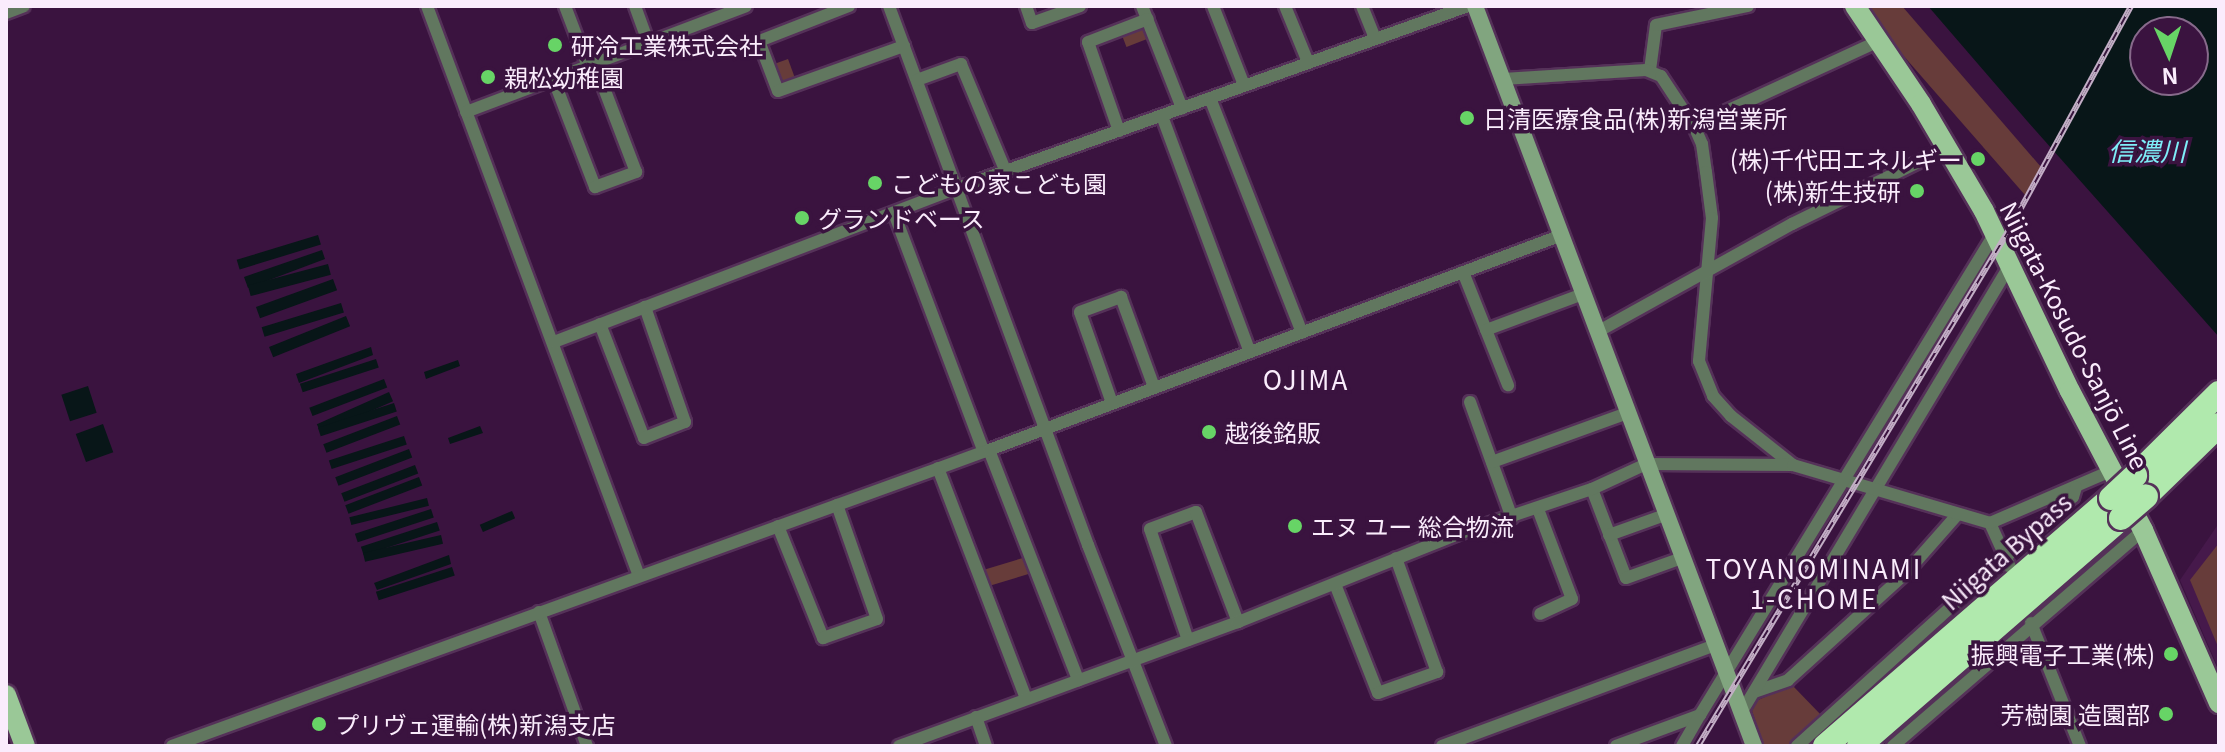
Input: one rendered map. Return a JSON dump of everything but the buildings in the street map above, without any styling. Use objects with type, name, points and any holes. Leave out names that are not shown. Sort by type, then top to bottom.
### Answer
[{"type":"highway","name":"Niigata Bypass","points":[[1859,746],[2116,508],[2131,480],[2219,393]]},
{"type":"highway","name":"Niigata Bypass","points":[[2131,480],[2219,425]]},
{"type":"highway","name":"Niigata Bypass","points":[[1825,746],[2116,508]]},
{"type":"main road","name":"Niigata-Kosudo-Sanjō Line","points":[[1855,6],[1947,148],[2131,480],[2143,530],[2219,703]]},
{"type":"main road","points":[[6,695],[25,746]]},
{"type":"street","points":[[6,13],[24,6]]},
{"type":"street","points":[[427,6],[639,576]]},
{"type":"street","points":[[553,78],[595,187],[636,172],[565,6]]},
{"type":"street","points":[[635,6],[648,42]]},
{"type":"street","points":[[466,112],[725,10],[746,6]]},
{"type":"street","points":[[849,6],[759,41],[778,91],[904,46]]},
{"type":"street","points":[[889,6],[1166,746]]},
{"type":"street","points":[[1026,6],[1032,23],[1080,6]]},
{"type":"street","points":[[1142,6],[1182,108]]},
{"type":"street","points":[[1213,6],[1244,85]]},
{"type":"street","points":[[1285,6],[1308,62]]},
{"type":"street","points":[[1362,6],[1375,39]]},
{"type":"street","points":[[554,342],[958,188],[1468,6]]},
{"type":"street","points":[[1475,6],[1754,746]]},
{"type":"street","points":[[1650,70],[1656,25],[1748,6]]},
{"type":"street","points":[[1119,131],[1088,42],[1148,19]]},
{"type":"street","points":[[1694,126],[1879,41]]},
{"type":"street","points":[[917,80],[961,64],[1006,172]]},
{"type":"street","points":[[1503,79],[1650,70],[1661,76],[1694,126],[1702,144],[1712,218],[1699,361],[1713,396],[1731,416],[1793,465]]},
{"type":"street","points":[[1210,98],[1302,333]]},
{"type":"street","points":[[1162,116],[1250,352]]},
{"type":"street","points":[[1597,332],[1706,271],[1947,148]]},
{"type":"street","points":[[894,213],[1078,680]]},
{"type":"street","points":[[1682,746],[1995,233]]},
{"type":"street","points":[[172,746],[987,451],[1562,235]]},
{"type":"street","points":[[1741,713],[2010,265]]},
{"type":"street","points":[[1463,272],[1508,385]]},
{"type":"street","points":[[1486,330],[1583,294]]},
{"type":"street","points":[[1112,403],[1080,312],[1121,297],[1154,387]]},
{"type":"street","points":[[600,324],[644,438],[685,422],[645,307]]},
{"type":"street","points":[[1470,402],[1512,518]]},
{"type":"street","points":[[1492,462],[1627,413]]},
{"type":"street","points":[[899,746],[1238,622],[1396,558],[1592,489],[1646,464],[1793,465],[1990,523],[2076,487],[2131,480]]},
{"type":"street","points":[[938,468],[1026,699]]},
{"type":"street","points":[[1797,746],[2008,561],[2073,497],[2076,487]]},
{"type":"street","points":[[1592,489],[1626,578],[1682,558]]},
{"type":"street","points":[[778,526],[823,638],[877,619],[837,505]]},
{"type":"street","points":[[1538,509],[1572,599],[1540,614]]},
{"type":"street","points":[[1188,640],[1150,529],[1196,512],[1238,622]]},
{"type":"street","points":[[1609,535],[1665,515]]},
{"type":"street","points":[[1754,692],[1788,680],[1905,574],[1957,515]]},
{"type":"street","points":[[1990,523],[2008,561]]},
{"type":"street","points":[[1893,746],[2031,623],[2143,530]]},
{"type":"street","points":[[1335,584],[1378,693],[1437,672],[1396,558]]},
{"type":"street","points":[[539,612],[587,746]]},
{"type":"street","points":[[2031,623],[2080,746]]},
{"type":"street","points":[[1442,746],[1715,645]]},
{"type":"street","points":[[1616,746],[1700,715]]},
{"type":"street","points":[[976,717],[986,746]]},
{"type":"shaded area","points":[[1860,6],[1902,6],[2041,167],[2025,195]]},
{"type":"shaded area","points":[[1142,26],[1147,39],[1126,47],[1121,34]]},
{"type":"shaded area","points":[[788,59],[795,78],[779,84],[772,65]]},
{"type":"shaded area","points":[[2219,523],[2219,670],[2180,580]]},
{"type":"shaded area","points":[[2219,543],[2219,649],[2190,580]]},
{"type":"shaded area","points":[[1026,557],[1031,573],[990,586],[985,570]]},
{"type":"shaded area","points":[[1792,685],[1823,717],[1790,746],[1764,746],[1752,711],[1758,700]]},
{"type":"water","name":"信濃川","points":[[1928,6],[2219,6],[2219,337],[2028,122]]},
{"type":"water","points":[[318,235],[321,245],[240,269],[237,260]]},
{"type":"water","points":[[322,250],[325,259],[248,288],[244,277]]},
{"type":"water","points":[[328,264],[331,275],[251,296],[248,285]]},
{"type":"water","points":[[333,279],[337,290],[260,318],[256,307]]},
{"type":"water","points":[[341,303],[344,313],[265,337],[262,327]]},
{"type":"water","points":[[346,316],[350,326],[273,357],[269,347]]},
{"type":"water","points":[[371,347],[373,355],[299,383],[296,374]]},
{"type":"water","points":[[376,359],[379,368],[303,392],[300,384]]},
{"type":"water","points":[[458,360],[460,366],[426,379],[424,372]]},
{"type":"water","points":[[384,379],[387,387],[313,416],[309,408]]},
{"type":"water","points":[[88,386],[97,413],[70,421],[61,395]]},
{"type":"water","points":[[389,392],[393,401],[321,433],[317,424]]},
{"type":"water","points":[[394,403],[397,412],[321,436],[318,428]]},
{"type":"water","points":[[397,416],[400,424],[326,453],[323,444]]},
{"type":"water","points":[[103,424],[113,452],[86,462],[76,434]]},
{"type":"water","points":[[480,426],[483,433],[450,444],[448,438]]},
{"type":"water","points":[[404,436],[407,445],[332,469],[329,460]]},
{"type":"water","points":[[409,449],[412,457],[338,486],[335,477]]},
{"type":"water","points":[[415,465],[418,473],[344,502],[341,493]]},
{"type":"water","points":[[419,477],[422,485],[348,514],[345,505]]},
{"type":"water","points":[[427,498],[429,506],[351,525],[349,517]]},
{"type":"water","points":[[431,509],[434,518],[358,542],[355,534]]},
{"type":"water","points":[[512,511],[515,518],[483,532],[480,525]]},
{"type":"water","points":[[437,522],[440,531],[364,555],[361,547]]},
{"type":"water","points":[[441,535],[443,544],[365,562],[363,553]]},
{"type":"water","points":[[449,555],[451,564],[377,590],[374,583]]},
{"type":"water","points":[[452,567],[455,576],[379,600],[376,592]]},
{"type":"railway","points":[[1698,746],[2009,230],[2131,6]]},
{"type":"place","name":"研冷工業株式会社","points":[[555,45]]},
{"type":"place","name":"親松幼稚園","points":[[488,77]]},
{"type":"place","name":"日清医療食品(株)新潟営業所","points":[[1467,118]]},
{"type":"place","name":"(株)千代田エネルギー","points":[[1978,159]]},
{"type":"place","name":"こどもの家こども園","points":[[875,183]]},
{"type":"place","name":"(株)新生技研","points":[[1917,191]]},
{"type":"place","name":"グランドベース","points":[[802,218]]},
{"type":"place","name":"越後銘販","points":[[1209,432]]},
{"type":"place","name":"エヌ ユー 総合物流","points":[[1295,526]]},
{"type":"place","name":"振興電子工業(株)","points":[[2171,654]]},
{"type":"place","name":"芳樹園 造園部","points":[[2166,714]]},
{"type":"place","name":"プリヴェ運輸(株)新潟支店","points":[[319,724]]},
{"type":"district","name":"OJIMA","points":[[1306,379]]},
{"type":"district","name":"TOYANOMINAMI 1-CHOME","points":[[1814,583]]}]
